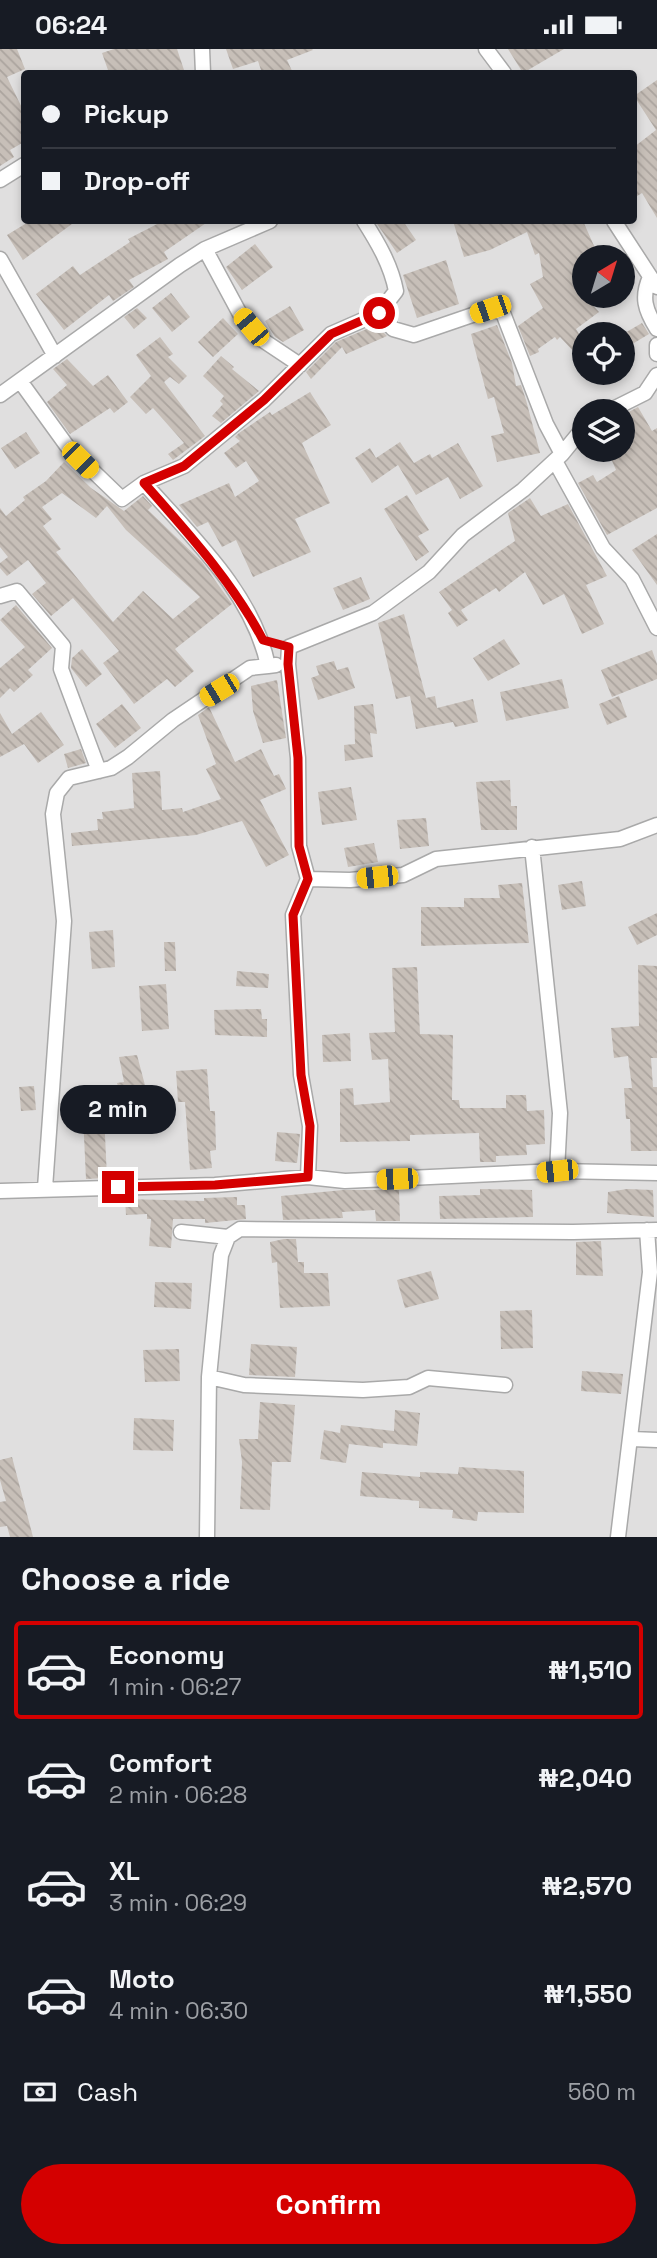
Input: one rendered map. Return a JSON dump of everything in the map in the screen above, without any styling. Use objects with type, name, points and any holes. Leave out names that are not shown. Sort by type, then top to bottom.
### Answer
[{"type":"street","points":[[201,49],[203,70]]},
{"type":"street","points":[[486,49],[501,70]]},
{"type":"street","points":[[0,180],[21,167]]},
{"type":"street","points":[[0,395],[205,249],[263,224]]},
{"type":"street","points":[[20,381],[67,446],[121,499],[144,483],[184,466],[264,400],[331,334],[379,313],[396,291],[391,271],[365,224]]},
{"type":"street","points":[[616,224],[654,282],[643,293],[648,315],[657,329]]},
{"type":"street","points":[[205,249],[240,314],[261,339],[300,365]]},
{"type":"street","points":[[0,259],[55,356]]},
{"type":"street","points":[[379,313],[393,329],[414,335],[490,309],[503,313],[558,457],[603,548],[632,579],[657,628]]},
{"type":"street","points":[[657,345],[657,354]]},
{"type":"street","points":[[634,399],[645,394],[657,375]]},
{"type":"street","points":[[263,640],[289,647],[373,613],[429,572],[463,535],[558,457],[572,441]]},
{"type":"street","points":[[144,483],[193,538],[243,601],[263,640],[268,666]]},
{"type":"street","points":[[0,596],[17,591],[63,646],[61,669],[99,771]]},
{"type":"street","points":[[289,647],[288,664],[298,758],[299,846],[308,879],[293,915],[301,1075],[310,1126],[308,1177]]},
{"type":"street","points":[[45,1188],[64,922],[53,814],[57,793],[69,778],[111,768],[173,720],[250,669],[288,664]]},
{"type":"street","points":[[308,879],[351,880],[403,875],[436,859],[620,839],[657,825]]},
{"type":"street","points":[[532,847],[560,1113],[557,1171]]},
{"type":"street","points":[[0,1191],[215,1185],[308,1177],[345,1181],[557,1171],[657,1173]]},
{"type":"street","points":[[207,1537],[209,1377],[220,1255],[228,1237],[240,1229],[652,1230],[632,1439],[618,1537]]},
{"type":"street","points":[[181,1232],[228,1237]]},
{"type":"street","points":[[209,1377],[244,1385],[363,1390],[409,1387],[428,1378],[505,1385]]},
{"type":"street","points":[[632,1439],[657,1440]]},
{"type":"shaded area","points":[[0,49],[657,49],[657,1537],[0,1537]]},
{"type":"building","points":[[0,49],[17,49],[25,69],[7,77],[21,106],[21,144],[10,150],[14,157],[0,166]]},
{"type":"building","points":[[114,49],[177,49],[184,70],[108,70],[102,53]]},
{"type":"building","points":[[226,49],[313,50],[287,60],[292,70],[261,70],[258,61],[233,69]]},
{"type":"building","points":[[508,49],[564,49],[528,70],[521,70]]},
{"type":"building","points":[[657,80],[657,218],[642,193],[637,196],[637,145],[656,130],[637,101],[637,94]]},
{"type":"building","points":[[25,224],[72,224],[23,260],[7,235]]},
{"type":"building","points":[[157,224],[205,224],[164,252],[168,259],[129,280],[134,287],[113,301],[109,295],[64,330],[36,294],[73,266],[80,275],[130,242],[128,239]]},
{"type":"building","points":[[377,224],[405,224],[416,240],[397,253]]},
{"type":"building","points":[[454,224],[584,224],[594,245],[572,245],[572,308],[595,308],[599,312],[585,322],[572,322],[572,350],[560,337],[557,340],[555,337],[538,349],[539,352],[530,356],[518,326],[543,308],[530,284],[543,277],[539,253],[535,255],[527,232],[490,250],[464,257]]},
{"type":"building","points":[[255,244],[273,267],[242,290],[226,267]]},
{"type":"building","points":[[446,260],[459,304],[417,318],[403,275]]},
{"type":"building","points":[[171,293],[190,317],[172,332],[152,308]]},
{"type":"building","points":[[290,306],[304,330],[283,342],[275,337],[265,321]]},
{"type":"building","points":[[137,308],[147,318],[134,329],[124,317]]},
{"type":"building","points":[[223,318],[238,334],[213,357],[198,342]]},
{"type":"building","points":[[642,323],[649,334],[635,342],[635,327]]},
{"type":"building","points":[[376,325],[387,336],[346,354],[342,347],[311,379],[306,372],[336,342]]},
{"type":"building","points":[[497,325],[512,363],[516,386],[521,385],[540,453],[497,462],[491,436],[504,433],[494,397],[488,399],[471,334]]},
{"type":"building","points":[[160,337],[173,354],[168,357],[187,376],[179,384],[170,377],[164,382],[205,436],[173,460],[168,454],[184,443],[153,408],[146,414],[130,397],[151,376],[136,355]]},
{"type":"building","points":[[221,356],[234,367],[232,369],[259,391],[221,423],[212,416],[223,404],[220,401],[224,396],[203,376]]},
{"type":"building","points":[[67,359],[93,386],[108,375],[128,402],[114,413],[110,408],[70,434],[47,402],[67,385],[53,369]]},
{"type":"building","points":[[310,392],[331,425],[302,443],[330,503],[295,519],[311,552],[253,577],[236,540],[222,547],[208,522],[197,527],[179,505],[229,483],[235,497],[259,481],[246,461],[236,468],[224,453],[240,441],[235,437],[239,433],[270,412],[272,415]]},
{"type":"building","points":[[638,407],[652,431],[657,428],[657,508],[607,535],[578,483],[593,475],[597,482],[616,470],[612,462],[635,462],[635,409]]},
{"type":"building","points":[[26,432],[40,453],[15,469],[1,448]]},
{"type":"building","points":[[400,442],[414,463],[430,454],[432,458],[458,443],[483,486],[460,499],[448,477],[416,495],[398,465],[372,483],[355,458],[370,448],[376,458]]},
{"type":"building","points":[[64,462],[91,488],[124,511],[143,496],[152,506],[148,510],[202,562],[232,604],[175,649],[194,671],[175,687],[167,679],[134,704],[103,663],[119,651],[73,598],[51,616],[32,594],[46,583],[28,560],[7,576],[0,568],[0,563],[8,557],[0,547],[0,508],[6,516],[25,500],[23,497],[46,481]],"holes":[[[62,493],[96,518],[107,506],[126,530],[200,597],[173,619],[143,591],[113,622],[56,552],[61,549],[43,526],[52,519],[42,507]]]},
{"type":"building","points":[[407,495],[429,530],[418,536],[429,552],[416,561],[384,509]]},
{"type":"building","points":[[530,498],[541,516],[568,504],[607,576],[586,585],[604,624],[582,634],[564,594],[543,605],[525,572],[499,592],[496,588],[461,610],[468,620],[457,627],[448,613],[452,610],[439,592],[515,541],[508,513]]},
{"type":"building","points":[[657,534],[657,585],[632,550]]},
{"type":"building","points":[[361,577],[370,599],[343,610],[333,588]]},
{"type":"building","points":[[16,605],[52,648],[28,670],[33,675],[14,692],[10,688],[0,698],[0,668],[25,647],[0,620]]},
{"type":"building","points":[[404,614],[426,698],[435,696],[437,708],[473,699],[478,722],[455,727],[453,722],[416,729],[410,696],[396,699],[378,623]]},
{"type":"building","points":[[504,639],[520,664],[488,681],[473,658]]},
{"type":"building","points":[[82,649],[102,674],[86,687],[71,668],[72,658]]},
{"type":"building","points":[[652,650],[657,664],[657,679],[612,697],[601,670]]},
{"type":"building","points":[[334,661],[337,670],[348,667],[355,688],[318,700],[311,678],[319,675],[316,666]]},
{"type":"building","points":[[562,679],[569,708],[506,721],[500,692]]},
{"type":"building","points":[[277,680],[286,738],[263,743],[253,711],[251,686]]},
{"type":"building","points":[[619,696],[627,717],[607,725],[599,704]]},
{"type":"building","points":[[122,704],[141,728],[115,748],[96,724]]},
{"type":"building","points":[[373,704],[377,734],[370,733],[373,757],[345,761],[344,745],[355,744],[354,706]]},
{"type":"building","points":[[209,707],[235,762],[261,749],[274,776],[279,774],[286,789],[260,800],[289,855],[266,867],[242,821],[196,835],[72,846],[71,833],[98,830],[97,819],[103,819],[102,812],[134,808],[132,773],[160,771],[162,810],[182,808],[183,812],[221,799],[206,769],[216,764],[198,715]]},
{"type":"building","points":[[41,712],[64,745],[38,763],[24,744],[0,757],[0,713],[12,734]]},
{"type":"building","points":[[81,749],[86,763],[68,768],[64,754]]},
{"type":"building","points":[[510,780],[511,806],[517,806],[517,830],[481,830],[476,782]]},
{"type":"building","points":[[351,787],[357,820],[322,825],[318,792]]},
{"type":"building","points":[[426,818],[429,846],[400,849],[397,820]]},
{"type":"building","points":[[374,843],[378,862],[348,867],[344,848]]},
{"type":"building","points":[[582,881],[586,906],[562,910],[558,885]]},
{"type":"building","points":[[522,883],[529,943],[421,946],[421,907],[464,907],[464,898],[500,898],[498,885]]},
{"type":"building","points":[[657,913],[657,935],[637,945],[628,927]]},
{"type":"building","points":[[113,930],[115,967],[92,969],[89,932]]},
{"type":"building","points":[[164,942],[175,942],[176,971],[165,971]]},
{"type":"building","points":[[638,965],[657,966],[657,1058],[651,1058],[653,1087],[657,1087],[657,1151],[631,1151],[630,1119],[626,1119],[624,1088],[632,1088],[628,1056],[614,1058],[611,1028],[639,1026]]},
{"type":"building","points":[[417,967],[420,1034],[453,1035],[452,1100],[459,1100],[460,1108],[506,1108],[506,1095],[526,1095],[527,1111],[544,1110],[545,1144],[526,1145],[527,1155],[496,1156],[496,1162],[480,1162],[479,1133],[410,1135],[410,1141],[340,1142],[340,1089],[353,1088],[354,1105],[390,1102],[388,1059],[372,1060],[369,1033],[395,1032],[392,968]]},
{"type":"building","points":[[237,971],[269,974],[268,988],[236,986]]},
{"type":"building","points":[[166,984],[169,1029],[142,1031],[139,986]]},
{"type":"building","points":[[261,1009],[262,1019],[267,1019],[267,1037],[215,1035],[214,1010]]},
{"type":"building","points":[[350,1033],[351,1061],[323,1062],[322,1035]]},
{"type":"building","points":[[137,1055],[146,1089],[121,1096],[117,1083],[124,1082],[119,1057]]},
{"type":"building","points":[[207,1069],[210,1111],[215,1111],[216,1150],[210,1151],[212,1168],[190,1170],[185,1102],[178,1102],[176,1071]]},
{"type":"building","points":[[34,1086],[36,1110],[21,1111],[19,1087]]},
{"type":"building","points":[[104,1114],[107,1178],[86,1179],[83,1115]]},
{"type":"building","points":[[277,1132],[300,1134],[297,1163],[275,1161]]},
{"type":"building","points":[[480,1189],[532,1190],[533,1217],[440,1219],[439,1196],[480,1195]]},
{"type":"building","points":[[627,1189],[653,1190],[654,1217],[607,1213],[608,1192]]},
{"type":"building","points":[[343,1190],[399,1190],[400,1221],[376,1221],[375,1210],[342,1212],[343,1218],[283,1220],[281,1196]]},
{"type":"building","points":[[237,1197],[237,1205],[245,1205],[246,1219],[205,1223],[205,1219],[173,1219],[171,1248],[149,1246],[151,1219],[147,1219],[147,1214],[126,1215],[125,1199],[204,1201],[204,1198]]},
{"type":"building","points":[[296,1239],[298,1262],[304,1262],[304,1273],[328,1273],[330,1306],[280,1308],[277,1262],[272,1263],[270,1242]]},
{"type":"building","points":[[601,1241],[603,1276],[576,1275],[576,1242]]},
{"type":"building","points":[[431,1271],[439,1299],[405,1308],[397,1280]]},
{"type":"building","points":[[155,1282],[192,1283],[191,1309],[154,1307]]},
{"type":"building","points":[[532,1310],[533,1348],[501,1349],[500,1311]]},
{"type":"building","points":[[251,1344],[297,1347],[295,1377],[249,1375]]},
{"type":"building","points":[[179,1349],[180,1381],[145,1382],[143,1350]]},
{"type":"building","points":[[582,1371],[623,1374],[621,1394],[581,1391]]},
{"type":"building","points":[[260,1402],[295,1405],[291,1462],[272,1462],[270,1510],[240,1509],[242,1462],[239,1439],[258,1439]]},
{"type":"building","points":[[395,1410],[420,1413],[417,1446],[383,1443],[383,1448],[349,1444],[346,1463],[320,1459],[324,1430],[340,1433],[341,1425],[394,1431]]},
{"type":"building","points":[[134,1418],[174,1420],[173,1451],[133,1450]]},
{"type":"building","points":[[12,1457],[33,1537],[10,1537],[7,1526],[0,1527],[0,1502],[6,1501],[0,1480],[0,1460]]},
{"type":"building","points":[[459,1467],[524,1471],[524,1513],[478,1512],[477,1521],[452,1518],[453,1510],[419,1508],[419,1501],[360,1496],[362,1472],[420,1477],[420,1472],[458,1474]]},
{"type":"route","points":[[118,1187],[215,1185],[308,1177],[310,1126],[301,1075],[293,915],[308,879],[299,846],[298,758],[288,664],[289,647],[263,640],[243,601],[193,538],[144,483],[184,466],[264,400],[331,334],[379,313]]}]
